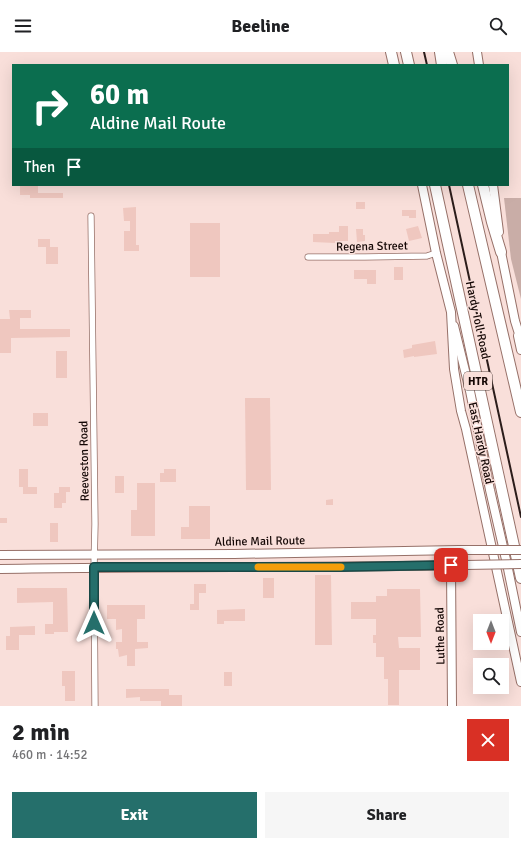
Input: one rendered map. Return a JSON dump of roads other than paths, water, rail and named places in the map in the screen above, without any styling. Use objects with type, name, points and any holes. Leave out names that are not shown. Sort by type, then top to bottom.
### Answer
[{"type":"highway","points":[[391,52],[393,64]]},
{"type":"highway","points":[[406,52],[408,64]]},
{"type":"highway","points":[[440,52],[442,64]]},
{"type":"highway","points":[[448,52],[452,64]]},
{"type":"highway","name":"Hardy Toll Road","points":[[435,186],[521,578]]},
{"type":"highway","name":"Hardy Toll Road","points":[[468,186],[521,412]]},
{"type":"highway","points":[[483,186],[501,252]]},
{"type":"main road","points":[[477,52],[479,64]]},
{"type":"main road","name":"East Hardy Road","points":[[422,186],[436,253],[451,312],[454,370],[461,410],[521,682]]},
{"type":"main road","points":[[493,186],[501,252],[521,350]]},
{"type":"main road","points":[[451,312],[470,391],[521,632]]},
{"type":"main road","points":[[515,321],[521,340]]},
{"type":"main road","name":"Aldine Mail Route","points":[[0,555],[234,554],[341,551],[521,550]]},
{"type":"main road","points":[[341,551],[341,567]]},
{"type":"main road","points":[[234,554],[234,567]]},
{"type":"main road","points":[[0,569],[94,567],[341,567],[521,564]]},
{"type":"main road","name":"Luthe Road","points":[[451,565],[452,706]]},
{"type":"street","name":"Reeveston Road","points":[[91,216],[96,524],[94,567],[94,706]]},
{"type":"street","name":"Regena Street","points":[[308,257],[427,256],[436,253]]},
{"type":"railway","points":[[424,52],[427,64]]},
{"type":"railway","points":[[449,186],[521,517]]}]
